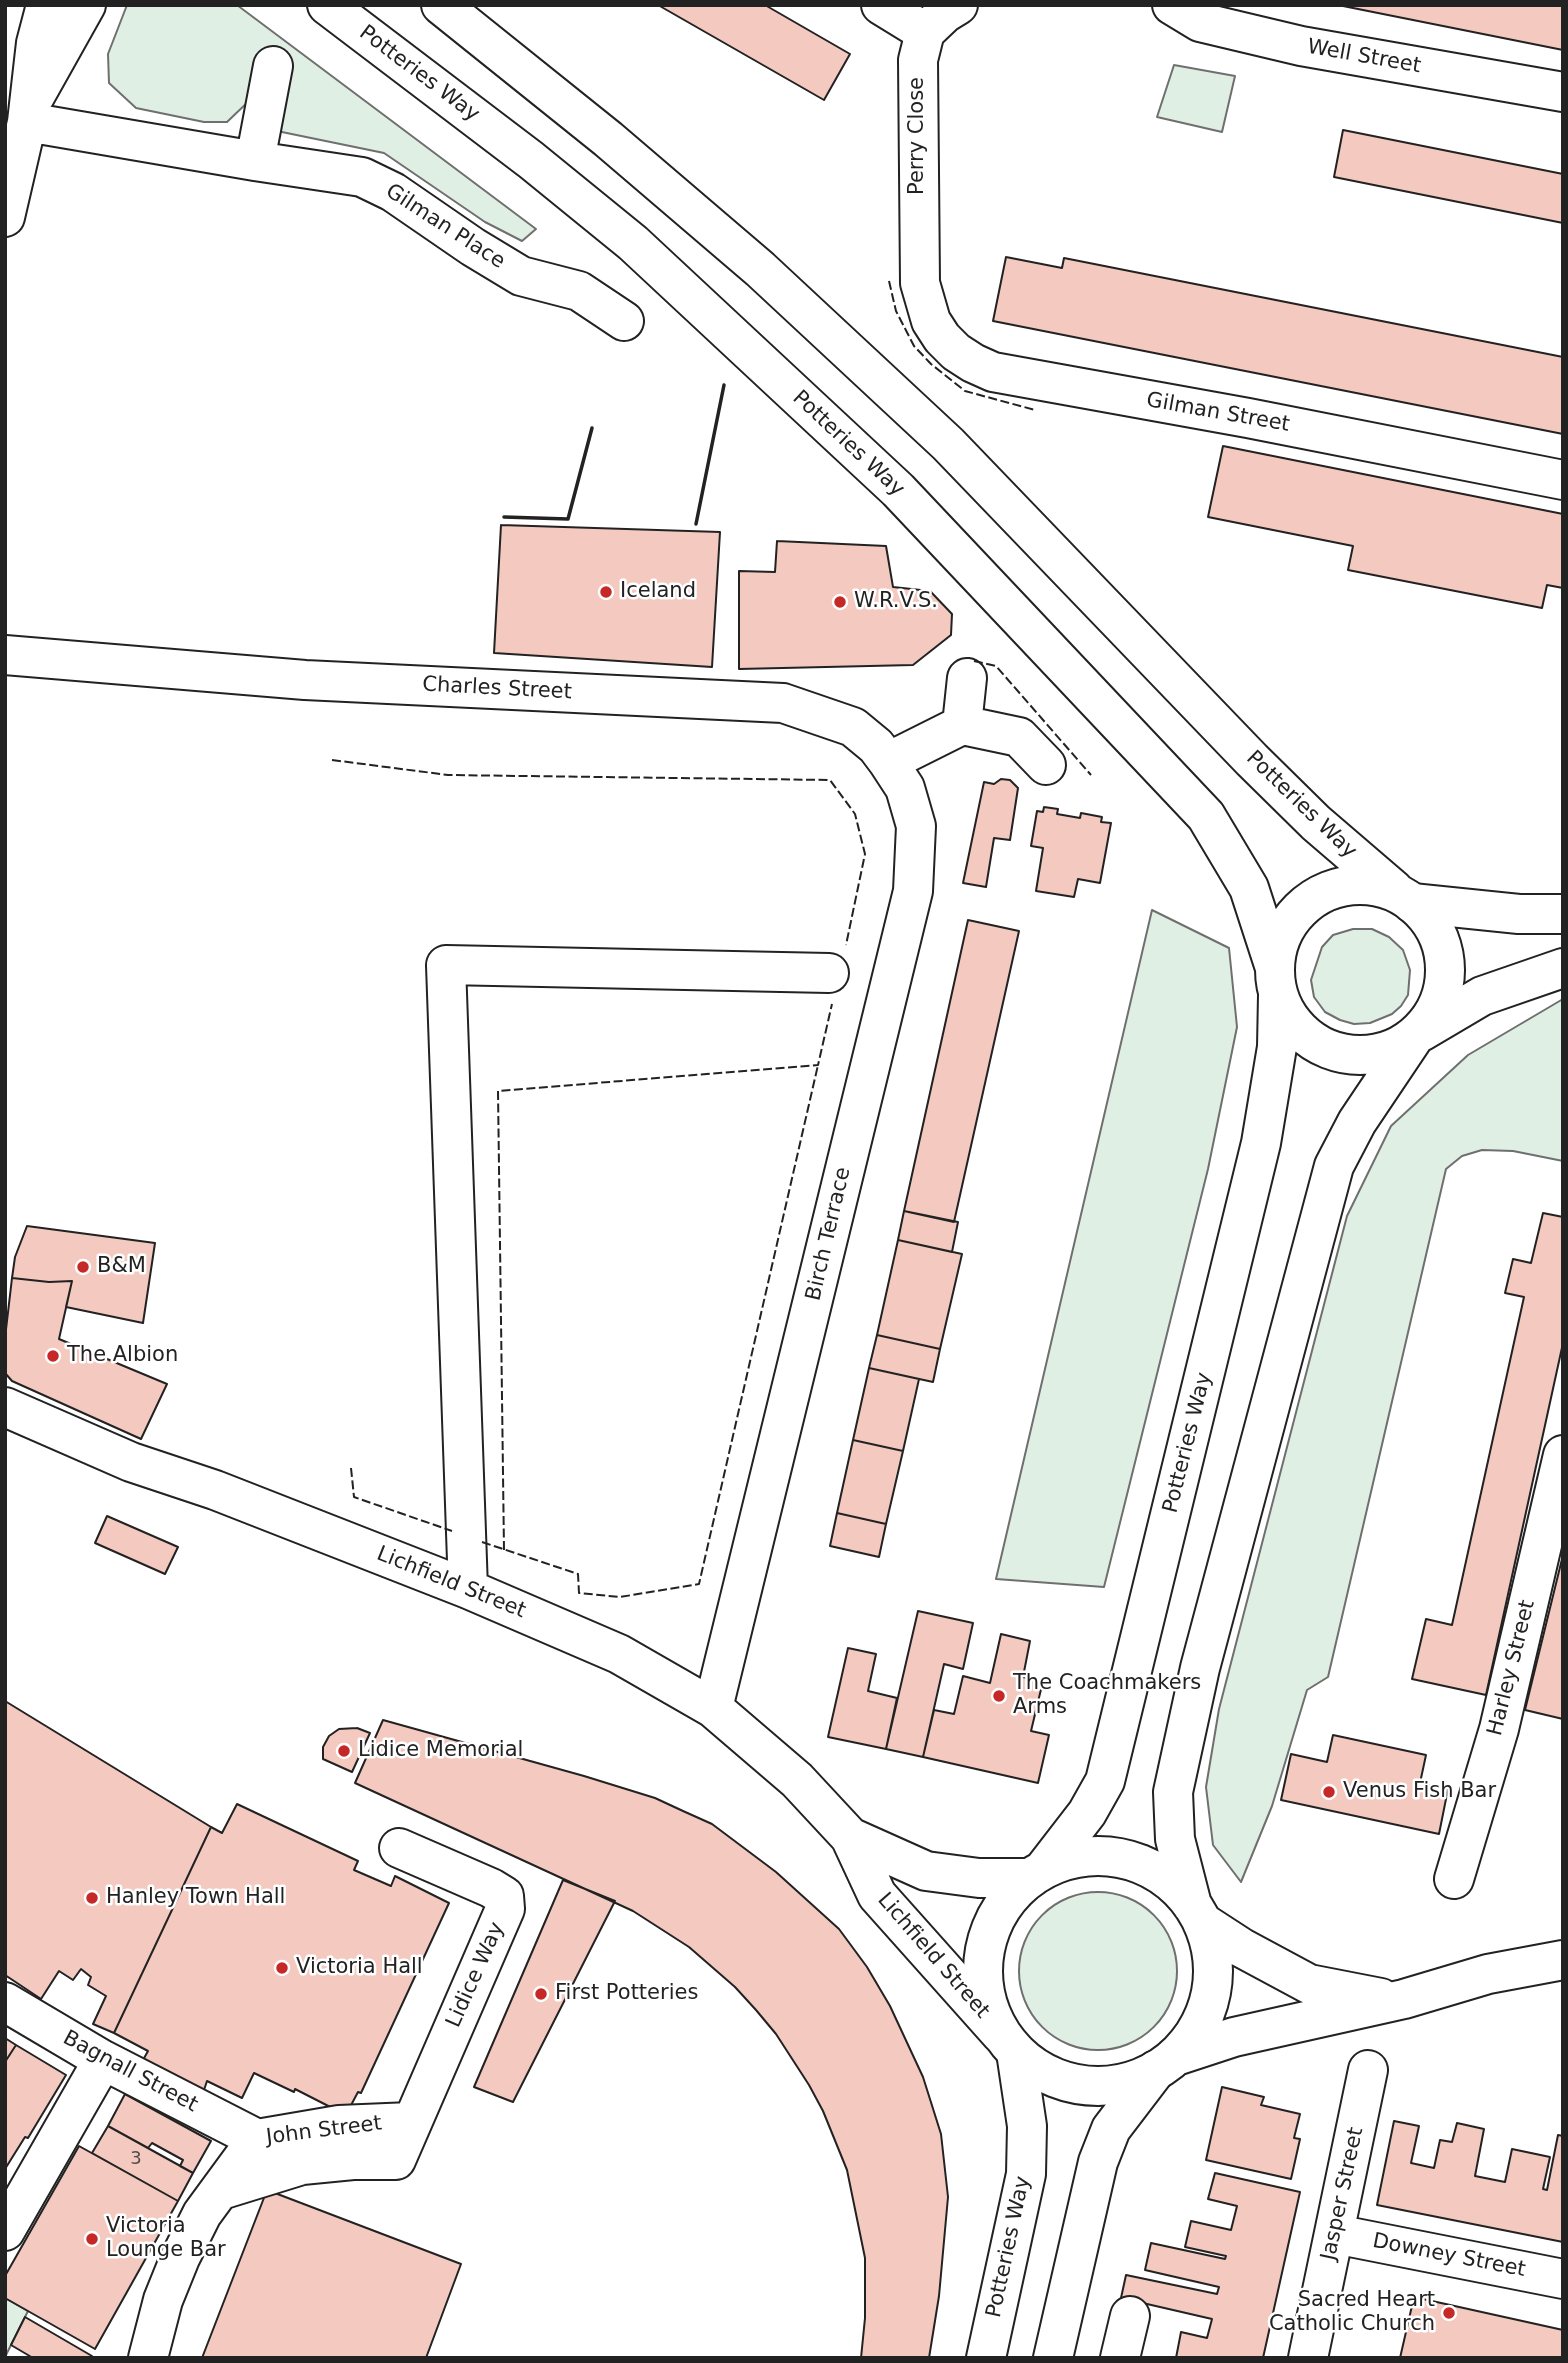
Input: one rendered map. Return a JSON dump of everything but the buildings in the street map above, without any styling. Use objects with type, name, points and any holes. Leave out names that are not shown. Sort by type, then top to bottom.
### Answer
[{"type":"main road","points":[[5,217],[29,113],[36,43],[46,5]]},
{"type":"main road","points":[[29,113],[86,5]]},
{"type":"main road","name":"Potteries Way","points":[[327,5],[510,144],[633,243],[898,490],[1206,816],[1249,888],[1276,980],[1276,1047],[1261,1143],[1105,1781],[1087,1813],[1036,1874]]},
{"type":"main road","name":"Potteries Way","points":[[441,5],[618,147],[760,269],[977,472],[1316,823],[1403,897]]},
{"type":"main road","points":[[881,5],[925,32],[958,5]]},
{"type":"main road","name":"Well Street","points":[[1172,5],[1200,22],[1301,46],[1563,92]]},
{"type":"main road","name":"Perry Close","points":[[920,283],[918,60],[925,32]]},
{"type":"main road","points":[[255,161],[273,66]]},
{"type":"main road","name":"Gilman Place","points":[[29,113],[255,161],[362,177],[393,192],[521,276],[579,291],[624,321]]},
{"type":"main road","name":"Gilman Street","points":[[920,283],[932,321],[942,338],[956,352],[993,372],[1248,418],[1563,480]]},
{"type":"main road","name":"Charles Street","points":[[5,655],[305,680],[783,703],[853,727],[876,746],[888,762]]},
{"type":"main road","points":[[962,725],[967,678]]},
{"type":"main road","points":[[888,762],[962,725],[1019,737],[1046,765]]},
{"type":"main road","name":"Birch Terrace","points":[[713,1708],[913,891],[916,827],[905,788],[888,762]]},
{"type":"main road","points":[[1563,915],[1519,915],[1403,897],[1364,884],[1341,887],[1313,898],[1295,914],[1280,940],[1276,980],[1291,1022],[1315,1044],[1343,1055],[1386,1053],[1482,996],[1563,968]]},
{"type":"main road","points":[[1053,2358],[1098,2162],[1111,2129],[1199,2025],[1211,1989],[1211,1952],[1175,1839],[1174,1792],[1200,1668],[1334,1166],[1357,1122],[1416,1036],[1429,1023],[1443,997],[1447,968],[1439,935],[1423,910],[1403,897]]},
{"type":"main road","points":[[468,1589],[446,965],[829,974]]},
{"type":"main road","name":"Lichfield Street","points":[[5,1407],[131,1462],[215,1490],[468,1589],[619,1654],[713,1708],[797,1780],[850,1837],[877,1895],[1008,2043]]},
{"type":"main road","name":"Harley Street","points":[[1454,1880],[1499,1730],[1563,1455]]},
{"type":"main road","name":"Lichfield Street","points":[[850,1837],[926,1871],[979,1878],[1036,1874]]},
{"type":"main road","name":"Lidice Way","points":[[396,2160],[505,1909],[503,1896],[491,1888],[399,1847]]},
{"type":"main road","points":[[1394,2001],[1309,1984],[1242,1948],[1197,1913],[1162,1875],[1128,1860],[1102,1856],[1081,1857],[1036,1874],[1009,1897],[993,1921],[983,1963],[989,2010],[1008,2043],[1031,2065],[1050,2076],[1093,2086],[1125,2083],[1166,2063],[1234,2037],[1394,2001],[1488,1974],[1563,1960]]},
{"type":"main road","name":"Bagnall Street","points":[[5,2002],[103,2060],[257,2139]]},
{"type":"main road","name":"Potteries Way","points":[[986,2358],[1026,2174],[1027,2126],[1008,2043]]},
{"type":"main road","points":[[5,2231],[103,2060]]},
{"type":"main road","name":"Jasper Street","points":[[1308,2358],[1368,2070]]},
{"type":"main road","name":"John Street","points":[[148,2358],[163,2300],[180,2258],[202,2214],[257,2139],[339,2125],[411,2122]]},
{"type":"main road","name":"John Street","points":[[222,2190],[302,2165],[354,2160],[396,2160]]},
{"type":"main road","name":"Downey Street","points":[[1335,2234],[1563,2279]]},
{"type":"main road","points":[[1121,2358],[1130,2316]]},
{"type":"green space","points":[[127,5],[237,5],[536,229],[522,241],[485,222],[384,153],[277,131],[250,100],[227,122],[204,122],[136,108],[109,83],[108,54]]},
{"type":"green space","points":[[1174,65],[1235,76],[1222,132],[1157,117]]},
{"type":"green space","points":[[1152,910],[1229,948],[1237,1027],[1208,1169],[1104,1587],[996,1579]]},
{"type":"green space","points":[[1353,929],[1372,929],[1389,937],[1403,950],[1410,970],[1408,995],[1401,1006],[1392,1014],[1370,1023],[1354,1024],[1340,1020],[1325,1012],[1314,997],[1311,980],[1322,947],[1333,935]]},
{"type":"green space","points":[[1563,999],[1563,1161],[1513,1151],[1482,1150],[1462,1156],[1446,1169],[1328,1677],[1307,1690],[1272,1806],[1241,1882],[1213,1845],[1206,1787],[1219,1709],[1347,1216],[1391,1126],[1468,1055]]},
{"type":"green space","points":[[1098,1892],[1128,1898],[1154,1915],[1171,1941],[1177,1971],[1171,2001],[1154,2027],[1128,2044],[1098,2050],[1068,2044],[1042,2027],[1025,2001],[1019,1971],[1025,1941],[1042,1915],[1068,1898]]},
{"type":"green space","points":[[5,2298],[28,2311],[5,2357]]},
{"type":"fence","points":[[889,281],[896,311],[914,346],[931,364],[965,391],[1035,410]]},
{"type":"fence","points":[[974,661],[996,666],[1091,775]]},
{"type":"fence","points":[[332,760],[448,775],[830,780],[855,814],[865,854],[846,945]]},
{"type":"fence","points":[[504,1550],[498,1091],[818,1065],[832,1004]]},
{"type":"fence","points":[[482,1542],[578,1574],[579,1593],[620,1597],[699,1584],[818,1065]]},
{"type":"fence","points":[[351,1468],[354,1497],[452,1531]]},
{"type":"wall","points":[[696,524],[724,385]]},
{"type":"wall","points":[[504,517],[568,519],[592,428]]},
{"type":"place","name":"Iceland","points":[[606,592]]},
{"type":"place","name":"W.R.V.S.","points":[[840,602]]},
{"type":"place","name":"B&M","points":[[83,1267]]},
{"type":"place","name":"The Albion","points":[[53,1356]]},
{"type":"place","name":"The Coachmakers Arms","points":[[999,1696]]},
{"type":"place","name":"Lidice Memorial","points":[[344,1751]]},
{"type":"place","name":"Venus Fish Bar","points":[[1329,1792]]},
{"type":"place","name":"Hanley Town Hall","points":[[92,1898]]},
{"type":"place","name":"Victoria Hall","points":[[282,1968]]},
{"type":"place","name":"First Potteries","points":[[541,1994]]},
{"type":"place","name":"Victoria Lounge Bar","points":[[92,2239]]},
{"type":"place","name":"Sacred Heart Catholic Church","points":[[1449,2313]]}]
